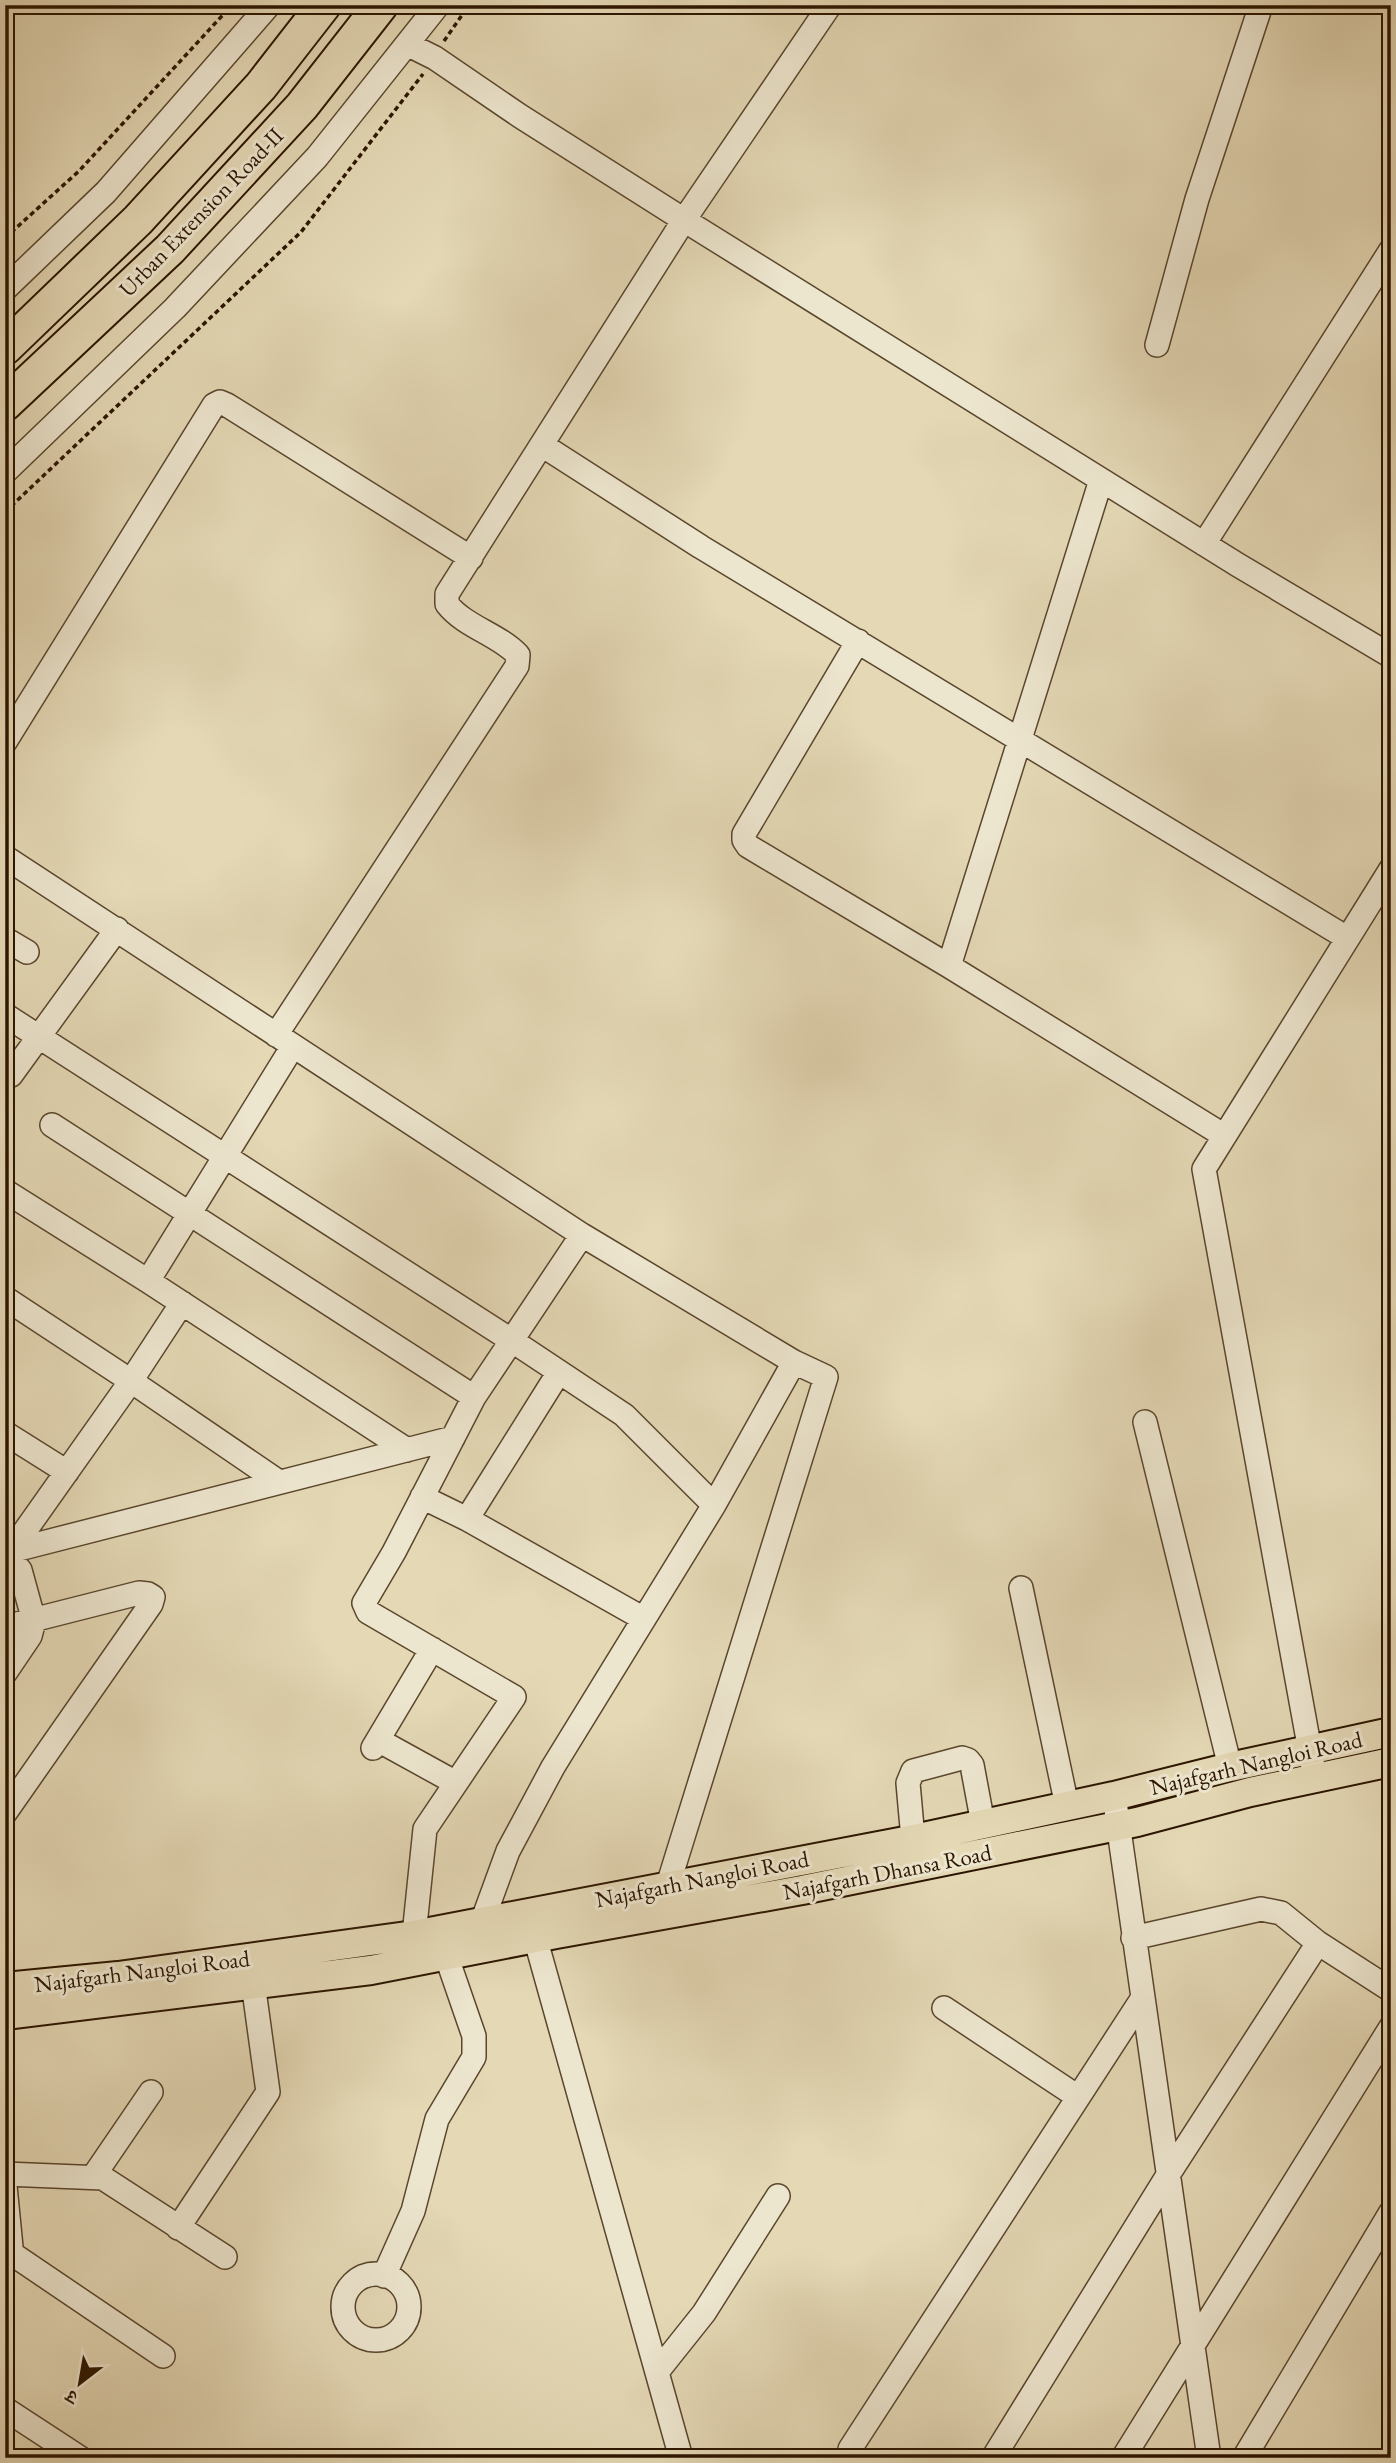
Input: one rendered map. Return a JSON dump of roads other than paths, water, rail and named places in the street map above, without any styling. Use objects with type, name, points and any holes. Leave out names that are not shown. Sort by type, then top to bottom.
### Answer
[{"type":"highway","name":"Urban Extension Road-II","points":[[5,348],[138,220],[261,86],[324,5]]},
{"type":"highway","name":"Urban Extension Road-II","points":[[5,404],[170,249],[302,106],[381,5]]},
{"type":"main road","name":"Najafgarh Nangloi Road","points":[[5,1987],[118,1976],[414,1936],[485,1935],[531,1926],[668,1885],[914,1839],[1391,1732]]},
{"type":"main road","name":"Najafgarh Dhansa Road","points":[[531,1926],[849,1881],[1119,1825],[1391,1762]]},
{"type":"main road","points":[[988,1823],[998,1850]]},
{"type":"main road","points":[[844,1852],[849,1881]]},
{"type":"main road","points":[[5,2015],[371,1970],[446,1955],[485,1935]]},
{"type":"street","points":[[5,289],[106,192],[269,5]]},
{"type":"street","points":[[5,472],[175,308],[270,208],[317,157],[438,5]]},
{"type":"street","points":[[148,1281],[225,1157],[285,1040],[517,666],[518,655],[508,645],[454,613],[447,604],[447,594],[684,220],[830,5]]},
{"type":"street","points":[[1157,345],[1197,198],[1261,5]]},
{"type":"street","points":[[407,44],[435,58],[520,116],[684,220],[1101,480],[1391,656]]},
{"type":"street","points":[[1204,544],[1391,250]]},
{"type":"street","points":[[5,742],[208,410],[220,402],[471,558]]},
{"type":"street","points":[[541,445],[701,547],[1348,938]]},
{"type":"street","points":[[949,966],[1101,480]]},
{"type":"street","points":[[858,641],[744,834],[748,846],[1223,1135]]},
{"type":"street","points":[[5,858],[582,1235],[794,1362],[826,1377],[668,1885]]},
{"type":"street","points":[[1315,1778],[1205,1174],[1206,1163],[1223,1135],[1391,869]]},
{"type":"street","points":[[5,1074],[11,1075],[117,929]]},
{"type":"street","points":[[5,939],[27,952]]},
{"type":"street","points":[[5,1015],[624,1415],[714,1505]]},
{"type":"street","points":[[52,1125],[474,1397]]},
{"type":"street","points":[[5,1191],[407,1450]]},
{"type":"street","points":[[414,1936],[425,1829],[514,1697],[368,1612],[364,1603],[474,1397],[582,1235]]},
{"type":"street","points":[[5,1298],[279,1482]]},
{"type":"street","points":[[8,1553],[131,1381],[182,1303]]},
{"type":"street","points":[[485,1935],[508,1851],[553,1767],[714,1505],[794,1362]]},
{"type":"street","points":[[467,1519],[559,1372]]},
{"type":"street","points":[[1145,1422],[1230,1767]]},
{"type":"street","points":[[5,1433],[67,1472]]},
{"type":"street","points":[[8,1553],[453,1438]]},
{"type":"street","points":[[422,1497],[467,1519],[643,1619]]},
{"type":"street","points":[[5,1673],[30,1636],[34,1621],[20,1570],[8,1553]]},
{"type":"street","points":[[1021,1588],[1068,1806]]},
{"type":"street","points":[[5,1627],[139,1593],[153,1597],[151,1604],[5,1813]]},
{"type":"street","points":[[432,1649],[375,1744],[456,1783]]},
{"type":"street","points":[[914,1839],[908,1783],[913,1771],[962,1758],[972,1765],[988,1823]]},
{"type":"street","points":[[1114,1796],[1209,2458]]},
{"type":"street","points":[[1133,1938],[1269,1909],[1281,1913],[1318,1943],[1391,1990]]},
{"type":"street","points":[[531,1926],[681,2458]]},
{"type":"street","points":[[993,2458],[1168,2175],[1318,1943]]},
{"type":"street","points":[[384,2276],[413,2211],[437,2119],[474,2057],[474,2036],[446,1955]]},
{"type":"street","points":[[178,2228],[268,2092],[253,1983]]},
{"type":"street","points":[[850,2449],[1142,1999]]},
{"type":"street","points":[[944,2008],[1079,2097]]},
{"type":"street","points":[[1124,2458],[1391,2027]]},
{"type":"street","points":[[93,2177],[151,2092]]},
{"type":"street","points":[[5,2174],[93,2177],[110,2181],[225,2257]]},
{"type":"street","points":[[5,2186],[7,2254],[163,2356]]},
{"type":"street","points":[[657,2372],[704,2313],[778,2196]]},
{"type":"street","points":[[1244,2458],[1391,2212]]},
{"type":"street","points":[[5,2409],[80,2458]]}]
